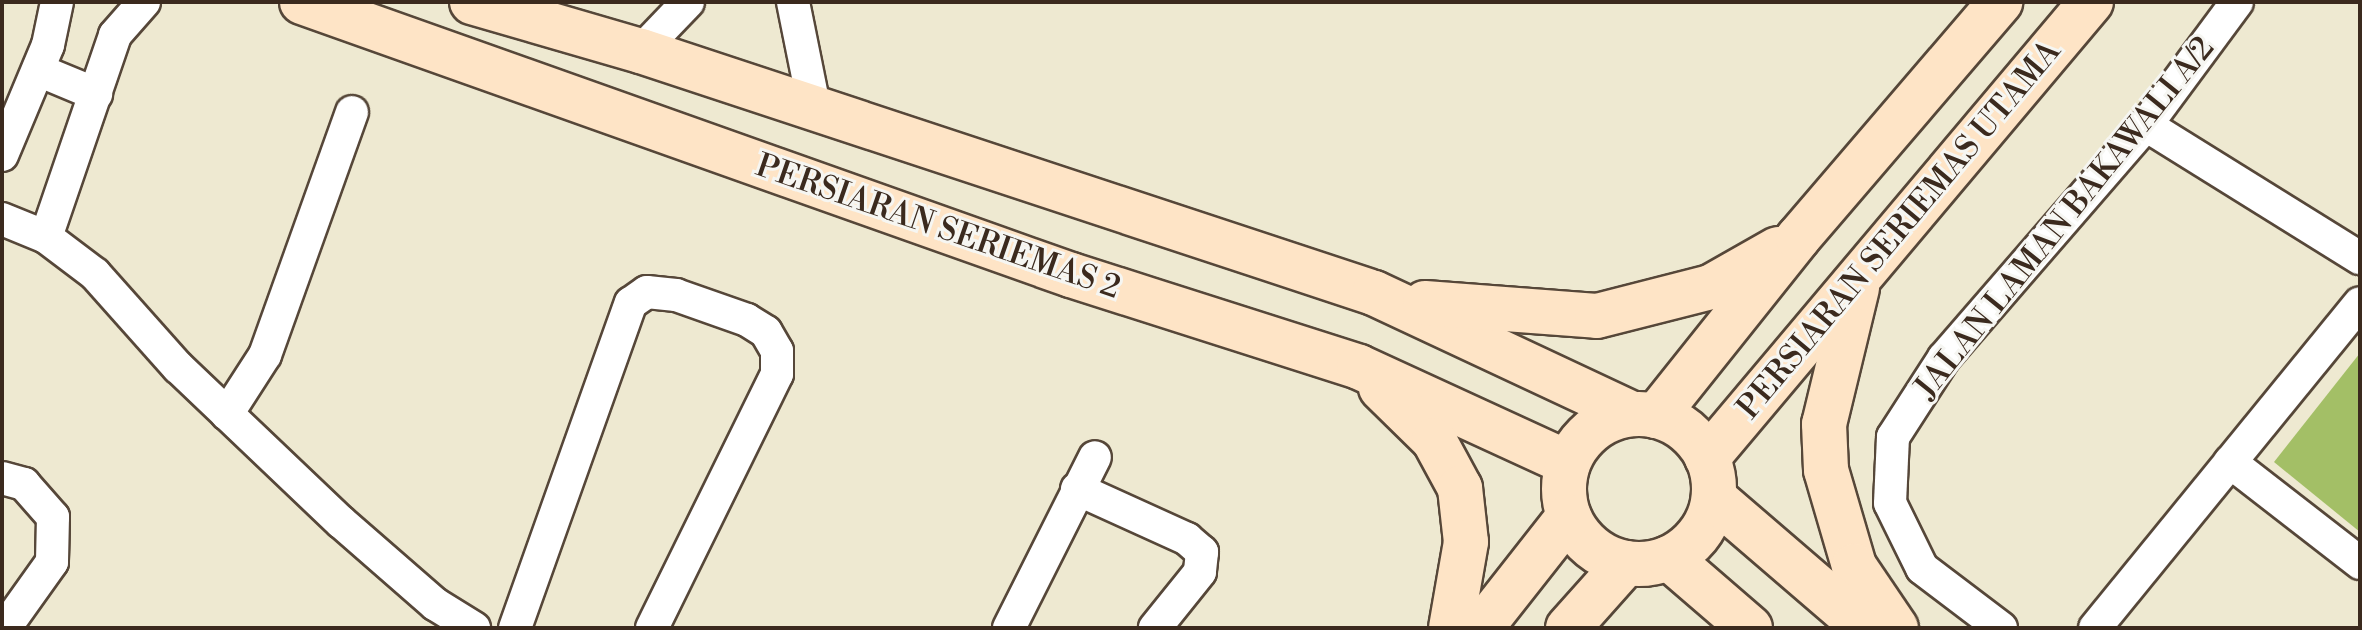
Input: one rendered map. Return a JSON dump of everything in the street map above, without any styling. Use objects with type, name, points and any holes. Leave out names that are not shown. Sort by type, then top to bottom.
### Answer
[{"type":"main road","name":"PERSIARAN SERIEMAS 2","points":[[302,2],[1071,275],[1359,367],[1568,463]]},
{"type":"main road","points":[[472,2],[641,51],[815,111],[1374,293],[1686,431],[1711,478],[1865,628]]},
{"type":"main road","points":[[1711,478],[1700,534],[1669,558],[1626,563],[1602,554],[1582,538],[1569,516],[1564,498],[1568,463],[1594,429],[1644,415],[2000,2]]},
{"type":"main road","name":"PERSIARAN SERIEMAS UTAMA","points":[[1711,478],[1859,278],[2091,2]]},
{"type":"main road","points":[[1374,293],[1443,306],[1597,316],[1711,287],[1798,238]]},
{"type":"main road","points":[[1859,278],[1824,424],[1826,470],[1854,566],[1896,628]]},
{"type":"main road","points":[[1359,367],[1434,440],[1460,488],[1466,542],[1451,628]]},
{"type":"main road","points":[[1481,628],[1569,516]]},
{"type":"main road","points":[[1669,558],[1750,628]]},
{"type":"main road","points":[[1568,628],[1626,563]]},
{"type":"street","points":[[2,155],[38,70],[57,2]]},
{"type":"street","points":[[46,237],[115,35],[144,2]]},
{"type":"street","points":[[641,51],[688,2]]},
{"type":"street","points":[[793,2],[815,111]]},
{"type":"street","name":"JALAN LAMAN BAKAWALI A/2","points":[[2001,628],[1922,568],[1890,503],[1893,437],[1944,358],[2146,125],[2237,2]]},
{"type":"street","points":[[38,70],[96,94]]},
{"type":"street","points":[[227,414],[265,355],[352,112]]},
{"type":"street","points":[[2146,125],[2360,258]]},
{"type":"street","points":[[2,219],[46,237],[95,274],[227,414],[428,616],[474,628]]},
{"type":"street","points":[[515,628],[631,303],[647,292],[676,295],[747,320],[766,332],[777,351],[777,374],[652,628]]},
{"type":"street","points":[[2095,628],[2360,303]]},
{"type":"street","points":[[1009,628],[1095,457]]},
{"type":"street","points":[[2230,462],[2360,563]]},
{"type":"street","points":[[2,478],[24,484],[53,517],[52,562],[5,628]]},
{"type":"street","points":[[1077,489],[1187,539],[1202,552],[1200,572],[1155,628]]},
{"type":"green space","points":[[2360,353],[2360,532],[2274,462]]}]
